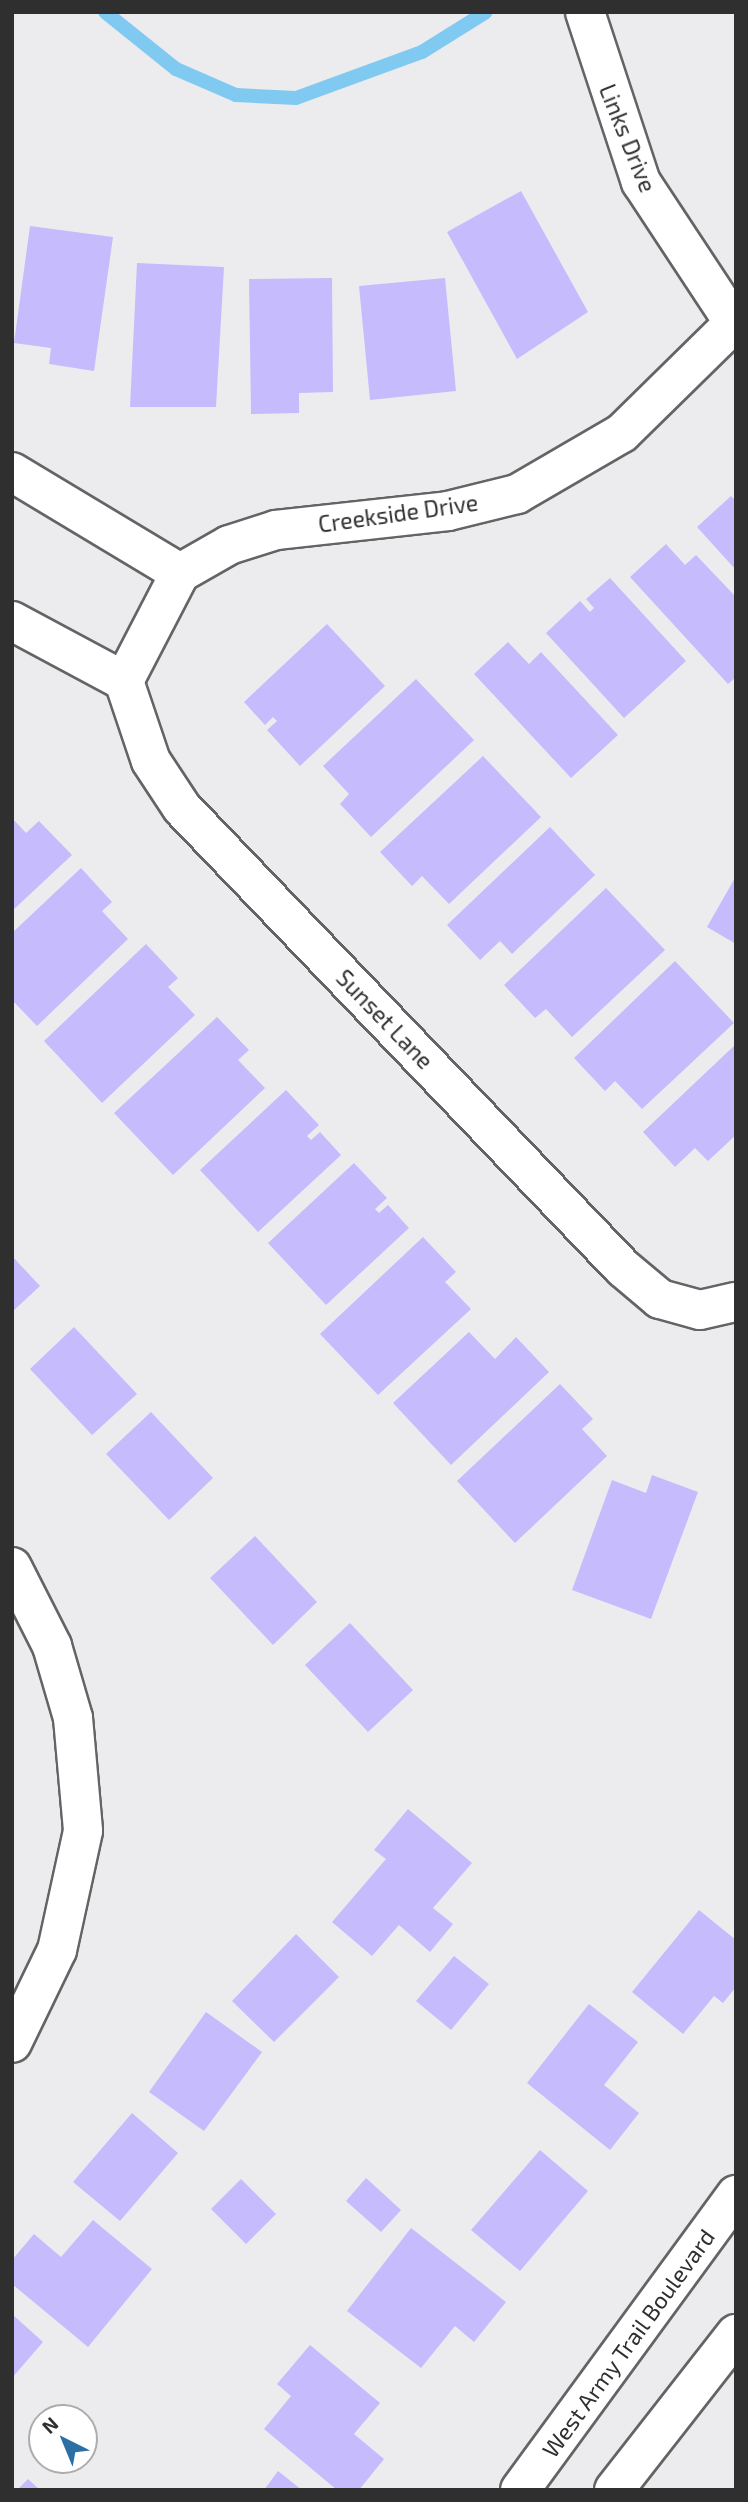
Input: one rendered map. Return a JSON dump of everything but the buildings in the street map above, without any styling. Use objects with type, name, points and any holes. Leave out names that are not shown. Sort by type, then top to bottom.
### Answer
[{"type":"street","name":"Links Drive","points":[[587,20],[641,182],[734,325]]},
{"type":"street","name":"Creekside Drive","points":[[180,573],[229,545],[276,530],[448,511],[517,494],[622,433],[734,325]]},
{"type":"street","points":[[12,472],[180,573],[124,681],[12,621]]},
{"type":"street","name":"Sunset Lane","points":[[124,681],[151,761],[182,808],[623,1268],[660,1299],[718,1306]]},
{"type":"street","points":[[12,1567],[52,1646],[73,1718],[83,1831],[57,1950],[12,2043]]},
{"type":"street","name":"West Army Trail Boulevard","points":[[520,2490],[736,2195]]},
{"type":"street","points":[[614,2490],[736,2334]]},
{"type":"waterway","points":[[105,12],[176,69],[236,95],[296,98],[422,52],[486,12]]}]
